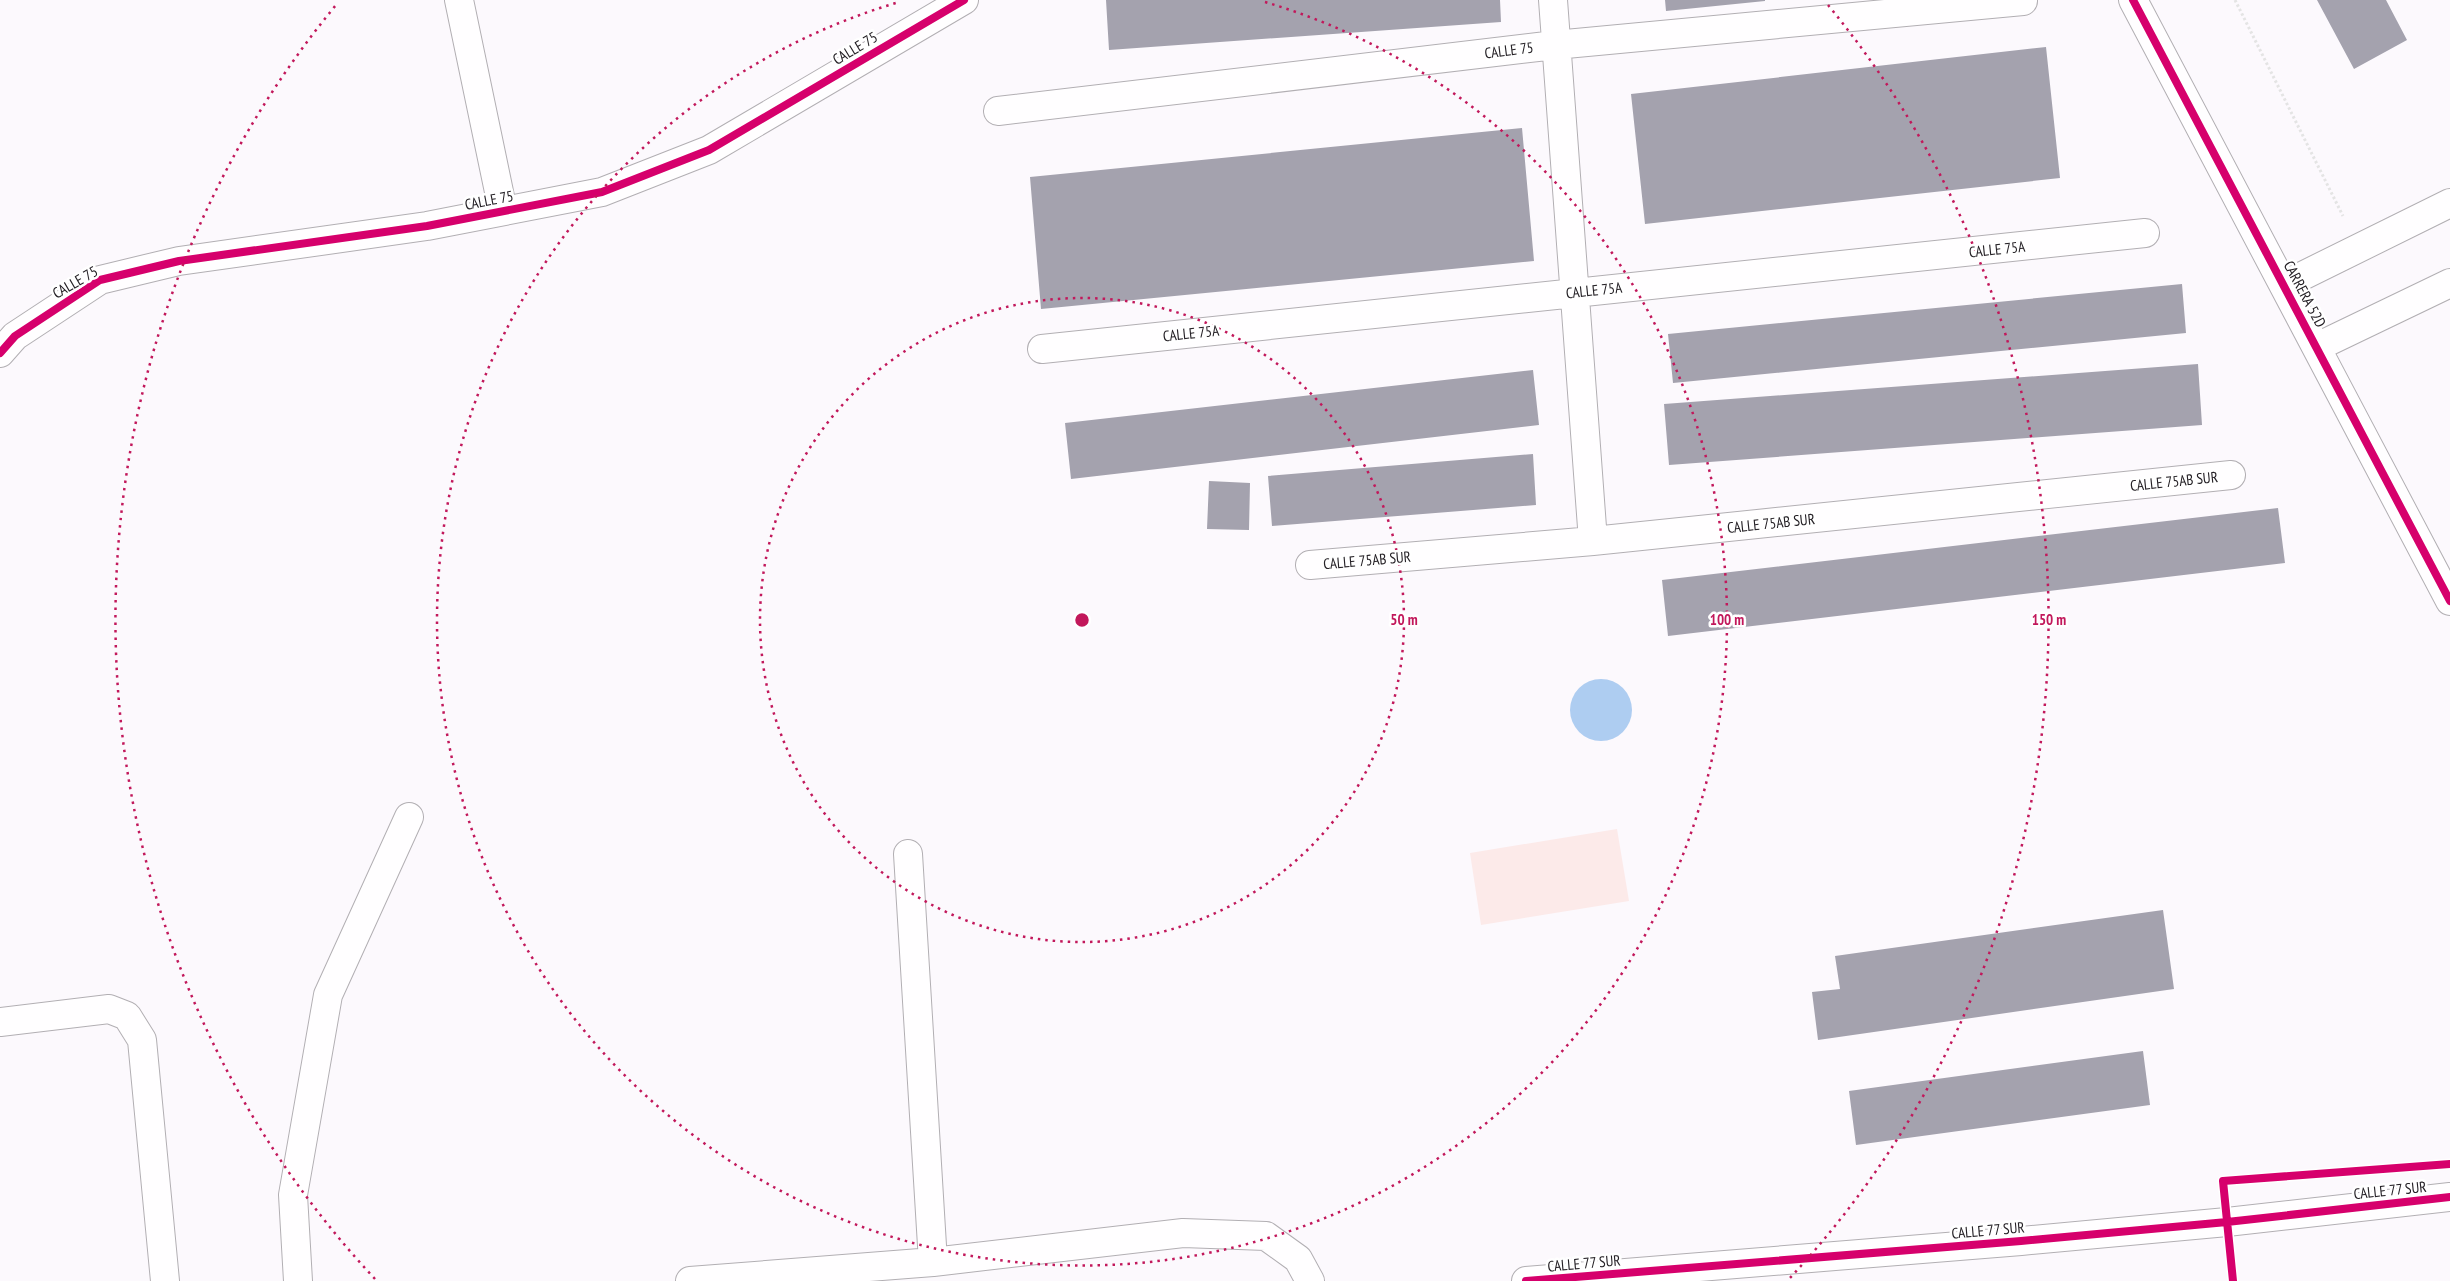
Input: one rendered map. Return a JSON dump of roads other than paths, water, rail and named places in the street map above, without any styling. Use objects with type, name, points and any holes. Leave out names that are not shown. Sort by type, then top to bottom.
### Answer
[{"type":"street","points":[[459,0],[503,211]]},
{"type":"street","name":"CALLE 75","points":[[0,354],[15,336],[100,280],[179,261],[427,226],[602,192],[709,150],[964,0]]},
{"type":"street","points":[[1553,0],[1594,541]]},
{"type":"street","name":"CARRERA 52D","points":[[2133,0],[2450,601]]},
{"type":"street","name":"CALLE 75","points":[[998,111],[1555,45],[2023,1]]},
{"type":"street","points":[[2284,285],[2450,203]]},
{"type":"street","name":"CALLE 75A","points":[[1042,349],[2145,233]]},
{"type":"street","points":[[2317,347],[2450,283]]},
{"type":"street","name":"CALLE 75AB SUR","points":[[1310,565],[1594,541],[2231,474]]},
{"type":"street","points":[[298,1281],[293,1194],[328,995],[409,817]]},
{"type":"street","points":[[908,854],[933,1262]]},
{"type":"street","points":[[0,1022],[109,1009],[127,1016],[142,1040],[165,1281]]},
{"type":"street","name":"CALLE 77 SUR","points":[[1526,1281],[2079,1236],[2450,1197]]},
{"type":"street","points":[[690,1281],[933,1262],[1183,1233],[1266,1236],[1298,1259],[1310,1281]]},
{"type":"water","points":[[1595,679],[1607,679],[1623,688],[1630,698],[1632,710],[1630,722],[1623,732],[1607,741],[1595,741],[1584,736],[1575,727],[1570,716],[1570,704],[1575,693],[1584,684]]}]
